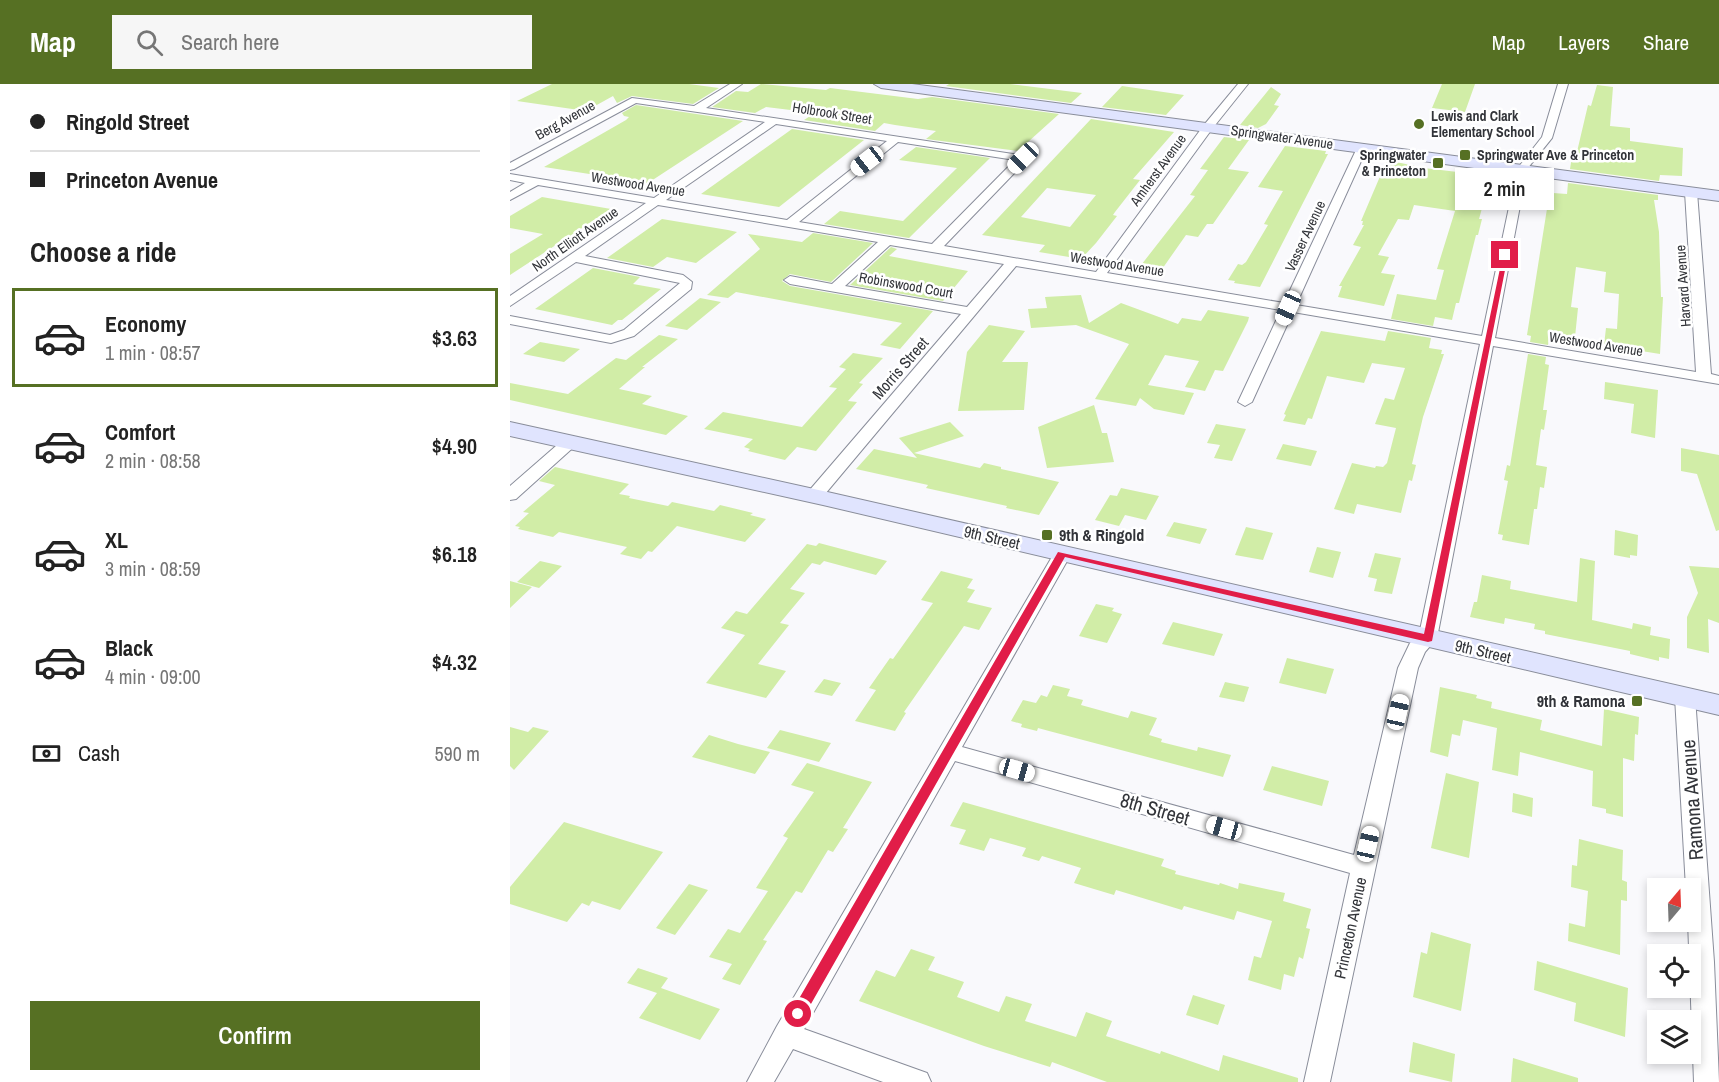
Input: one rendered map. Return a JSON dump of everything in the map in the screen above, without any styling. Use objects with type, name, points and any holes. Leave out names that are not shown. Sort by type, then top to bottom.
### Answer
[{"type":"street","points":[[698,108],[737,84]]},
{"type":"street","name":"Springwater Avenue","points":[[881,84],[1719,196]]},
{"type":"street","name":"Amherst Avenue","points":[[1099,276],[1208,127],[1243,84]]},
{"type":"street","name":"Princeton Avenue","points":[[1317,1082],[1408,668],[1418,648],[1428,638],[1522,169],[1547,138],[1563,84]]},
{"type":"street","name":"Holbrook Street","points":[[635,100],[1023,158],[934,249]]},
{"type":"street","name":"Berg Avenue","points":[[510,167],[635,100]]},
{"type":"street","name":"North Elliott Avenue","points":[[510,302],[776,120]]},
{"type":"street","points":[[789,224],[896,139]]},
{"type":"street","name":"Vasser Avenue","points":[[1245,402],[1362,148]]},
{"type":"street","name":"Westwood Avenue","points":[[510,177],[1719,380]]},
{"type":"street","points":[[510,197],[535,182]]},
{"type":"street","name":"Harvard Avenue","points":[[1691,192],[1704,377]]},
{"type":"street","name":"Robinswood Court","points":[[835,288],[887,241]]},
{"type":"street","points":[[510,320],[611,339],[629,333],[686,286],[687,282],[674,277],[574,258]]},
{"type":"street","name":"Morris Street","points":[[814,496],[1012,262]]},
{"type":"street","name":"Robinswood Court","points":[[790,280],[971,312]]},
{"type":"street","name":"9th Street","points":[[510,429],[814,496],[1719,705]]},
{"type":"street","points":[[510,495],[570,442]]},
{"type":"street","points":[[760,1082],[1062,554]]},
{"type":"street","name":"Ramona Avenue","points":[[1685,697],[1711,964],[1707,1082]]},
{"type":"street","name":"8th Street","points":[[948,751],[1363,867]]},
{"type":"street","points":[[786,1034],[918,1082]]},
{"type":"building","points":[[552,84],[689,84],[719,88],[693,104],[632,96],[617,103],[613,96],[586,111],[517,101]]},
{"type":"building","points":[[761,84],[826,90],[830,88],[918,99],[932,97],[1059,114],[1018,151],[926,139],[936,131],[884,123],[875,131],[804,120],[815,113],[766,107],[755,113],[712,107],[736,91],[748,92]]},
{"type":"building","points":[[949,84],[1010,84],[1082,93],[1071,103],[946,86]]},
{"type":"building","points":[[1442,84],[1475,84],[1465,112],[1432,108]]},
{"type":"building","points":[[1597,85],[1613,87],[1610,126],[1630,128],[1630,141],[1683,148],[1682,176],[1660,175],[1659,181],[1570,169],[1572,156],[1576,156],[1588,105],[1591,106]]},
{"type":"building","points":[[1122,86],[1184,95],[1166,115],[1102,107]]},
{"type":"building","points":[[1271,87],[1281,94],[1274,105],[1279,106],[1266,124],[1258,128],[1240,125]]},
{"type":"building","points":[[636,105],[743,121],[648,183],[544,167],[626,120],[629,117],[622,113]]},
{"type":"building","points":[[1091,119],[1174,132],[1133,179],[1140,180],[1113,215],[1117,216],[1081,259],[1039,252],[1045,245],[982,235]],"holes":[[[1047,188],[1096,195],[1070,227],[1021,217]]]},
{"type":"building","points":[[792,129],[864,140],[779,207],[701,194]]},
{"type":"building","points":[[1224,137],[1249,140],[1228,169],[1249,172],[1213,224],[1207,224],[1198,237],[1186,235],[1160,272],[1138,269],[1195,196],[1190,195],[1208,170],[1200,169]]},
{"type":"building","points":[[1285,146],[1326,151],[1325,154],[1328,154],[1260,287],[1234,283],[1235,281],[1228,280],[1238,264],[1242,265],[1246,262],[1268,225],[1264,224],[1283,191],[1258,187]]},
{"type":"building","points":[[916,147],[990,158],[909,238],[824,224],[840,211],[903,221],[957,168],[899,160]]},
{"type":"building","points":[[1387,160],[1424,168],[1491,176],[1479,219],[1482,219],[1478,235],[1476,235],[1459,303],[1456,303],[1452,320],[1435,317],[1433,326],[1391,319],[1397,294],[1436,300],[1444,270],[1437,269],[1455,211],[1414,205],[1409,220],[1398,219],[1378,255],[1389,257],[1381,273],[1395,275],[1384,306],[1338,297],[1342,286],[1339,286],[1361,247],[1353,245],[1364,225],[1361,221]]},
{"type":"building","points":[[1568,183],[1658,195],[1658,200],[1654,200],[1659,232],[1661,297],[1663,297],[1660,354],[1604,345],[1606,328],[1617,329],[1619,294],[1604,292],[1606,272],[1576,267],[1571,307],[1578,308],[1575,337],[1550,333],[1548,345],[1530,342],[1531,336],[1527,335],[1549,196],[1553,196],[1553,193],[1567,194]]},
{"type":"building","points":[[542,197],[611,209],[510,275],[510,254],[543,234],[510,228],[510,216]]},
{"type":"building","points":[[662,219],[737,232],[696,263],[667,257],[653,267],[607,258]]},
{"type":"building","points":[[813,233],[873,243],[831,282],[790,274],[782,281],[790,286],[933,311],[900,349],[880,345],[902,323],[736,292],[728,298],[707,295],[760,249],[748,234],[802,242]]},
{"type":"building","points":[[891,247],[897,249],[889,256],[968,271],[943,301],[850,285]]},
{"type":"building","points":[[593,268],[640,277],[633,284],[661,289],[622,320],[612,325],[535,309]]},
{"type":"building","points":[[1081,295],[1089,323],[1121,303],[1178,324],[1182,318],[1201,321],[1208,310],[1249,317],[1223,371],[1215,370],[1205,391],[1185,387],[1199,361],[1165,355],[1148,385],[1194,393],[1184,415],[1154,409],[1140,398],[1136,406],[1095,399],[1129,344],[1076,325],[1031,328],[1028,309],[1047,308],[1045,297]]},
{"type":"building","points":[[700,298],[721,302],[687,330],[665,326]]},
{"type":"building","points":[[989,325],[1025,331],[1002,362],[1028,362],[1024,410],[958,411],[967,352]]},
{"type":"building","points":[[1321,331],[1385,341],[1388,331],[1431,338],[1429,348],[1442,350],[1441,354],[1444,354],[1423,417],[1412,464],[1416,465],[1412,481],[1409,480],[1401,513],[1357,504],[1354,514],[1334,509],[1352,463],[1375,468],[1376,466],[1383,467],[1387,463],[1396,428],[1375,424],[1385,398],[1394,400],[1405,368],[1372,363],[1364,383],[1327,376],[1312,419],[1308,418],[1305,425],[1283,421],[1286,415],[1284,414]]},
{"type":"building","points":[[659,335],[678,339],[642,367],[645,367],[619,389],[652,396],[642,404],[688,416],[666,435],[510,400],[510,383],[568,394],[616,358],[626,360]]},
{"type":"building","points":[[540,342],[580,349],[564,362],[523,354]]},
{"type":"building","points":[[853,353],[883,358],[859,383],[863,384],[848,401],[857,402],[816,451],[797,447],[785,460],[748,451],[750,449],[744,447],[753,439],[704,429],[723,412],[802,427],[837,388],[829,387],[846,369],[839,367]]},
{"type":"building","points":[[1528,354],[1546,357],[1545,364],[1549,365],[1543,410],[1547,410],[1544,430],[1541,429],[1536,465],[1547,467],[1544,488],[1540,487],[1537,509],[1534,509],[1529,545],[1502,540],[1503,535],[1498,534],[1508,481],[1504,480],[1507,465],[1510,466]]},
{"type":"building","points":[[1605,382],[1658,390],[1655,438],[1631,433],[1634,404],[1604,399]]},
{"type":"building","points":[[1094,405],[1102,433],[1107,433],[1114,462],[1047,468],[1038,427]]},
{"type":"building","points":[[950,422],[964,436],[914,453],[980,468],[984,463],[1059,482],[1039,515],[926,488],[928,485],[856,469],[874,449],[917,458],[899,438]]},
{"type":"building","points":[[1216,424],[1246,429],[1232,461],[1214,458],[1220,445],[1207,443]]},
{"type":"building","points":[[1283,444],[1317,451],[1311,466],[1276,459]]},
{"type":"building","points":[[1681,448],[1719,455],[1719,530],[1716,531],[1697,474],[1681,471]]},
{"type":"building","points":[[555,467],[629,484],[619,494],[630,496],[629,498],[668,506],[672,502],[714,511],[720,505],[753,513],[750,515],[766,519],[745,542],[677,526],[652,552],[648,551],[641,559],[620,554],[627,547],[559,532],[553,537],[518,529],[520,527],[515,526],[529,513],[523,512],[555,485],[539,481]]},
{"type":"building","points":[[1121,488],[1159,496],[1146,520],[1125,515],[1119,526],[1095,520],[1110,495],[1117,496]]},
{"type":"building","points":[[1174,522],[1207,529],[1200,544],[1166,536]]},
{"type":"building","points":[[1246,527],[1273,533],[1263,560],[1235,555]]},
{"type":"building","points":[[1615,530],[1638,535],[1637,556],[1630,555],[1630,558],[1614,555]]},
{"type":"building","points":[[819,543],[887,561],[876,575],[824,561],[820,565],[812,563],[790,589],[805,593],[780,623],[789,625],[758,664],[786,671],[766,698],[706,683],[745,635],[721,628],[736,611],[747,614],[807,544],[816,546]]},
{"type":"building","points":[[1317,547],[1341,552],[1333,578],[1309,572]]},
{"type":"building","points":[[1375,553],[1401,558],[1392,594],[1374,591],[1377,579],[1368,577]]},
{"type":"building","points":[[1580,558],[1595,561],[1592,620],[1632,629],[1633,623],[1651,627],[1650,635],[1670,639],[1669,659],[1659,657],[1659,661],[1630,654],[1630,651],[1545,634],[1545,631],[1534,629],[1535,624],[1505,618],[1504,624],[1470,617],[1474,602],[1477,602],[1482,575],[1511,581],[1510,589],[1577,602]]},
{"type":"building","points":[[540,561],[562,566],[539,588],[517,582]]},
{"type":"building","points":[[1689,566],[1719,568],[1719,623],[1708,619],[1709,653],[1687,648],[1687,617],[1698,593]]},
{"type":"building","points":[[941,571],[973,579],[967,588],[975,590],[967,602],[992,608],[979,630],[964,626],[904,712],[906,713],[895,731],[855,721],[876,690],[869,688],[933,603],[921,600]]},
{"type":"building","points":[[510,581],[532,587],[510,608]]},
{"type":"building","points":[[1096,604],[1114,608],[1112,611],[1122,614],[1107,643],[1079,636]]},
{"type":"building","points":[[1173,622],[1223,634],[1214,656],[1162,644]]},
{"type":"building","points":[[1287,658],[1334,669],[1326,694],[1279,683]]},
{"type":"building","points":[[824,679],[841,683],[832,696],[814,692]]},
{"type":"building","points":[[1225,682],[1249,687],[1244,702],[1219,697]]},
{"type":"building","points":[[1053,685],[1070,689],[1067,696],[1083,700],[1081,705],[1128,718],[1131,711],[1157,718],[1149,735],[1162,739],[1161,742],[1197,751],[1198,747],[1231,755],[1223,777],[1038,728],[1037,731],[1021,727],[1022,724],[1011,721],[1023,700],[1036,703],[1041,695],[1047,697]]},
{"type":"building","points":[[1440,687],[1477,695],[1476,698],[1492,702],[1491,708],[1542,720],[1540,730],[1602,746],[1604,709],[1639,717],[1638,735],[1635,734],[1634,761],[1623,758],[1623,817],[1606,813],[1606,809],[1592,806],[1593,771],[1520,752],[1518,776],[1492,770],[1497,728],[1463,720],[1460,736],[1452,734],[1448,757],[1430,752]]},
{"type":"building","points":[[510,727],[528,732],[533,727],[549,731],[514,770],[510,766]]},
{"type":"building","points":[[780,730],[831,743],[819,762],[767,748]]},
{"type":"building","points":[[709,735],[770,752],[755,774],[692,757]]},
{"type":"building","points":[[807,763],[872,782],[843,828],[848,829],[833,852],[828,850],[802,893],[796,891],[763,940],[767,941],[740,985],[722,979],[732,964],[709,957],[728,929],[740,933],[768,891],[756,888],[788,838],[783,836],[814,792],[791,785]]},
{"type":"building","points":[[1272,766],[1329,781],[1322,806],[1263,790]]},
{"type":"building","points":[[1446,773],[1479,782],[1469,858],[1431,848]]},
{"type":"building","points":[[1513,793],[1533,798],[1532,817],[1512,812]]},
{"type":"building","points":[[963,802],[1164,859],[1161,866],[1176,871],[1175,874],[1238,889],[1239,883],[1285,893],[1283,901],[1311,909],[1306,928],[1310,929],[1303,959],[1299,957],[1294,977],[1284,974],[1281,990],[1248,980],[1254,956],[1261,958],[1272,921],[1237,911],[1234,920],[1184,906],[1182,910],[1116,890],[1114,895],[1074,883],[1081,868],[1042,856],[1039,861],[1022,856],[1026,848],[990,838],[984,851],[959,844],[966,830],[950,826]]},
{"type":"building","points":[[564,822],[663,852],[620,910],[592,901],[589,906],[582,903],[567,922],[510,904],[510,887]]},
{"type":"building","points":[[1579,839],[1623,850],[1622,880],[1627,882],[1627,901],[1621,900],[1620,955],[1568,941],[1569,923],[1585,927],[1588,891],[1571,887],[1572,865],[1577,866]]},
{"type":"building","points":[[689,884],[708,890],[675,935],[656,928]]},
{"type":"building","points":[[1431,932],[1471,944],[1461,1011],[1413,997],[1421,952],[1427,954]]},
{"type":"building","points":[[911,949],[935,957],[928,970],[964,982],[957,997],[999,1012],[1006,996],[1032,1004],[1025,1021],[1076,1037],[1086,1012],[1112,1021],[1106,1036],[1160,1054],[1161,1051],[1219,1071],[1223,1055],[1298,1078],[1298,1082],[1107,1082],[1052,1062],[1050,1067],[984,1046],[859,1001],[876,970],[895,977]]},
{"type":"building","points":[[1537,961],[1628,988],[1625,1037],[1574,1021],[1576,1003],[1534,990]]},
{"type":"building","points":[[638,968],[668,978],[661,988],[720,1009],[700,1040],[639,1018],[657,993],[627,983]]},
{"type":"building","points":[[1193,995],[1225,1005],[1218,1025],[1186,1015]]},
{"type":"building","points":[[1413,1042],[1455,1054],[1452,1082],[1409,1072]]},
{"type":"building","points":[[1513,1058],[1578,1078],[1578,1082],[1511,1082]]},
{"type":"place","name":"Lewis and Clark Elementary School","points":[[1419,124]]},
{"type":"place","name":"Springwater Ave & Princeton","points":[[1465,155]]},
{"type":"place","name":"Springwater & Princeton","points":[[1438,163]]},
{"type":"place","name":"9th & Ringold","points":[[1047,535]]},
{"type":"place","name":"9th & Ramona","points":[[1637,701]]},
{"type":"route","points":[[798,1014],[1062,554],[1428,638],[1505,255]]}]
